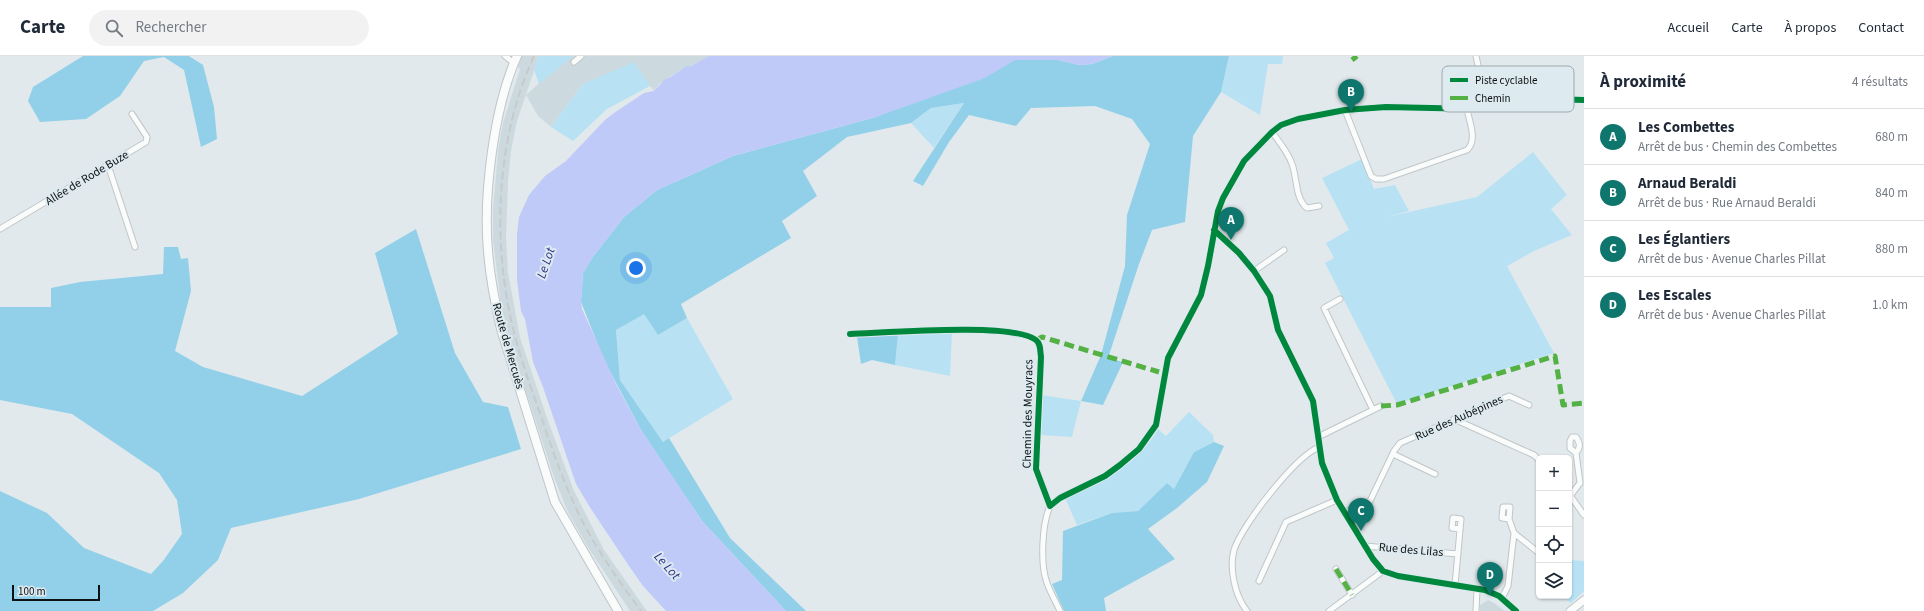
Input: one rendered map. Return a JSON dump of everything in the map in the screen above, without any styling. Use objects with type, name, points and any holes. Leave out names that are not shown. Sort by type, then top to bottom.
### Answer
[{"type":"main road","name":"Route de Mercuès","points":[[515,59],[503,98],[494,136],[489,190],[488,250],[494,300],[501,329],[555,502],[618,611]]},
{"type":"street","points":[[505,56],[515,59]]},
{"type":"street","points":[[574,62],[581,56]]},
{"type":"street","points":[[1476,56],[1478,66]]},
{"type":"street","points":[[1574,100],[1584,100]]},
{"type":"street","points":[[1060,611],[1047,582],[1044,566],[1044,528],[1046,515],[1050,506],[1060,498],[1105,476],[1120,465],[1139,449],[1156,425],[1168,358],[1201,295],[1214,230],[1223,198],[1244,161],[1272,132],[1281,125],[1298,119],[1345,110],[1386,107],[1442,108]]},
{"type":"street","points":[[1345,110],[1371,176],[1376,179],[1384,179],[1467,150],[1471,146],[1473,139],[1467,112]]},
{"type":"street","name":"Allée de Rode Buze","points":[[0,229],[146,142],[147,137],[132,114]]},
{"type":"street","points":[[1272,132],[1293,165],[1298,193],[1304,206],[1307,208],[1319,206]]},
{"type":"street","points":[[108,165],[135,247]]},
{"type":"street","points":[[1214,230],[1239,253],[1254,271],[1270,296],[1278,330],[1313,401],[1322,463],[1337,500],[1365,546],[1383,571],[1398,576],[1485,590],[1502,598],[1516,611]]},
{"type":"street","points":[[1254,271],[1284,250]]},
{"type":"street","points":[[1340,299],[1324,308],[1373,410]]},
{"type":"street","name":"Chemin des Mouyracs","points":[[850,334],[974,330],[1002,331],[1026,336],[1036,340],[1040,346],[1041,357],[1036,469],[1050,506]]},
{"type":"street","name":"Rue des Aubépines","points":[[1344,513],[1370,501],[1393,454],[1400,444],[1509,396],[1528,405]]},
{"type":"street","points":[[1318,437],[1381,406]]},
{"type":"street","points":[[1454,419],[1536,457]]},
{"type":"street","points":[[1247,611],[1235,585],[1233,563],[1234,550],[1262,504],[1275,486],[1309,451],[1319,448]]},
{"type":"street","points":[[1572,493],[1580,483],[1576,453]]},
{"type":"street","points":[[1393,454],[1435,474]]},
{"type":"street","points":[[1572,498],[1584,515]]},
{"type":"street","points":[[1259,581],[1286,522],[1337,500]]},
{"type":"street","points":[[1502,598],[1508,586],[1514,533],[1509,519]]},
{"type":"street","name":"Rue des Lilas","points":[[1455,585],[1460,529]]},
{"type":"street","points":[[1514,533],[1536,551]]},
{"type":"street","name":"Rue des Lilas","points":[[1365,546],[1458,554]]},
{"type":"street","points":[[1336,569],[1352,595]]},
{"type":"street","points":[[1329,611],[1383,571]]},
{"type":"street","points":[[1476,611],[1477,589]]},
{"type":"street","points":[[1570,611],[1584,600]]},
{"type":"shaded area","points":[[83,56],[189,56],[203,65],[214,107],[217,139],[201,147],[184,70],[164,57],[144,61],[120,96],[86,119],[40,122],[28,101],[33,87]]},
{"type":"shaded area","points":[[507,56],[539,56],[517,121],[511,151],[508,181],[506,238],[508,273],[520,337],[547,418],[574,491],[604,550],[647,611],[630,611],[589,549],[568,512],[555,480],[510,343],[501,305],[493,240],[493,210],[498,151],[503,123],[520,69]]},
{"type":"shaded area","points":[[539,56],[573,56],[539,84],[534,70]]},
{"type":"shaded area","points":[[573,56],[709,56],[691,66],[682,69],[659,84],[654,91],[650,86],[583,84],[551,127],[538,116],[526,95],[553,71]]},
{"type":"shaded area","points":[[1113,56],[1229,56],[1221,92],[1193,136],[1185,222],[1152,230],[1139,264],[1108,358],[1123,362],[1103,405],[1081,401],[1101,355],[1125,266],[1127,215],[1150,144],[1132,119],[1095,106],[1031,108],[1016,126],[969,115],[949,142],[923,186],[913,181],[964,103],[931,108],[911,123],[847,137],[803,171],[817,196],[782,221],[791,238],[681,304],[687,318],[658,335],[644,314],[616,330],[620,380],[663,442],[669,438],[730,538],[806,611],[786,611],[702,521],[641,430],[604,360],[581,302],[583,273],[592,258],[624,217],[657,190],[733,156],[876,117],[1015,60],[1058,60],[1079,65],[1092,64]]},
{"type":"shaded area","points":[[1229,56],[1283,56],[1282,64],[1268,64],[1260,115],[1221,92]]},
{"type":"shaded area","points":[[634,62],[650,86],[607,109],[573,141],[551,127],[583,84]]},
{"type":"shaded area","points":[[964,103],[934,148],[911,123],[931,108]]},
{"type":"shaded area","points":[[1533,152],[1567,195],[1551,209],[1572,235],[1536,250],[1507,266],[1554,353],[1397,404],[1325,263],[1334,258],[1326,243],[1349,230],[1322,178],[1362,159],[1374,189],[1395,185],[1409,211],[1386,217],[1477,197]]},
{"type":"shaded area","points":[[416,229],[455,353],[483,402],[508,407],[521,449],[359,499],[231,528],[218,560],[183,593],[153,611],[0,611],[0,491],[47,513],[84,548],[151,574],[163,561],[182,534],[177,500],[159,473],[72,414],[0,400],[0,307],[51,307],[51,288],[80,282],[163,274],[164,247],[178,247],[181,259],[188,258],[191,291],[175,351],[203,367],[302,396],[398,334],[375,253]]},
{"type":"shaded area","points":[[644,313],[658,335],[687,318],[733,399],[663,442],[620,380],[616,330]]},
{"type":"shaded area","points":[[952,333],[950,376],[895,365],[898,335]]},
{"type":"shaded area","points":[[898,335],[895,365],[872,360],[861,364],[857,337]]},
{"type":"shaded area","points":[[1041,395],[1081,401],[1072,437],[1040,435]]},
{"type":"shaded area","points":[[1189,412],[1213,435],[1214,442],[1194,452],[1174,489],[1167,483],[1138,511],[1112,513],[1077,525],[1065,498],[1118,471],[1140,453],[1150,442],[1158,429],[1166,436]]},
{"type":"shaded area","points":[[1214,442],[1224,446],[1207,482],[1177,508],[1148,529],[1175,559],[1104,598],[1106,611],[1064,611],[1052,584],[1062,580],[1063,531],[1112,513],[1138,511],[1167,483],[1174,489],[1194,452]]},
{"type":"shaded area","points":[[1572,560],[1584,561],[1584,591],[1571,603],[1565,599],[1572,599]]},
{"type":"shaded area","points":[[1488,600],[1505,611],[1480,611],[1480,605]]},
{"type":"water","name":"Le Lot","points":[[709,56],[1113,56],[1092,64],[1079,65],[1058,60],[1015,60],[985,78],[876,117],[733,156],[657,190],[624,217],[592,258],[583,273],[582,309],[617,386],[641,430],[702,521],[786,611],[666,611],[643,586],[576,484],[533,362],[525,319],[521,311],[517,280],[517,235],[519,217],[529,195],[545,176],[566,161],[605,120],[614,113],[644,93],[654,91],[665,79],[669,78],[685,67],[691,66]]},
{"type":"railway","points":[[534,56],[522,85],[513,116],[506,147],[502,179],[500,211],[501,243],[503,274],[508,305],[514,334],[527,377],[567,488],[586,528],[619,581],[641,611]]},
{"type":"marked path","points":[[1352,60],[1357,56]]},
{"type":"marked path","points":[[1036,340],[1042,337],[1159,372]]},
{"type":"marked path","points":[[1381,406],[1397,405],[1555,356],[1563,405],[1584,403]]},
{"type":"marked path","points":[[1336,569],[1352,595]]},
{"type":"cycle path","points":[[1574,100],[1584,100]]},
{"type":"cycle path","points":[[850,334],[976,330],[1002,331],[1023,335],[1036,340],[1040,346],[1041,357],[1036,469],[1050,506],[1060,498],[1105,476],[1120,465],[1139,449],[1156,425],[1168,358],[1201,295],[1218,211],[1223,198],[1244,161],[1272,132],[1281,125],[1298,119],[1345,110],[1386,107],[1442,108]]},
{"type":"cycle path","points":[[1214,230],[1239,253],[1254,271],[1270,296],[1278,330],[1313,401],[1322,463],[1337,500],[1373,559],[1383,571],[1398,576],[1485,590],[1499,596],[1516,611]]},
{"type":"place","name":"Arnaud Beraldi","points":[[1351,112]]},
{"type":"place","name":"Les Combettes","points":[[1231,240]]},
{"type":"place","name":"Les Églantiers","points":[[1361,531]]},
{"type":"place","name":"Les Escales","points":[[1490,595]]}]
